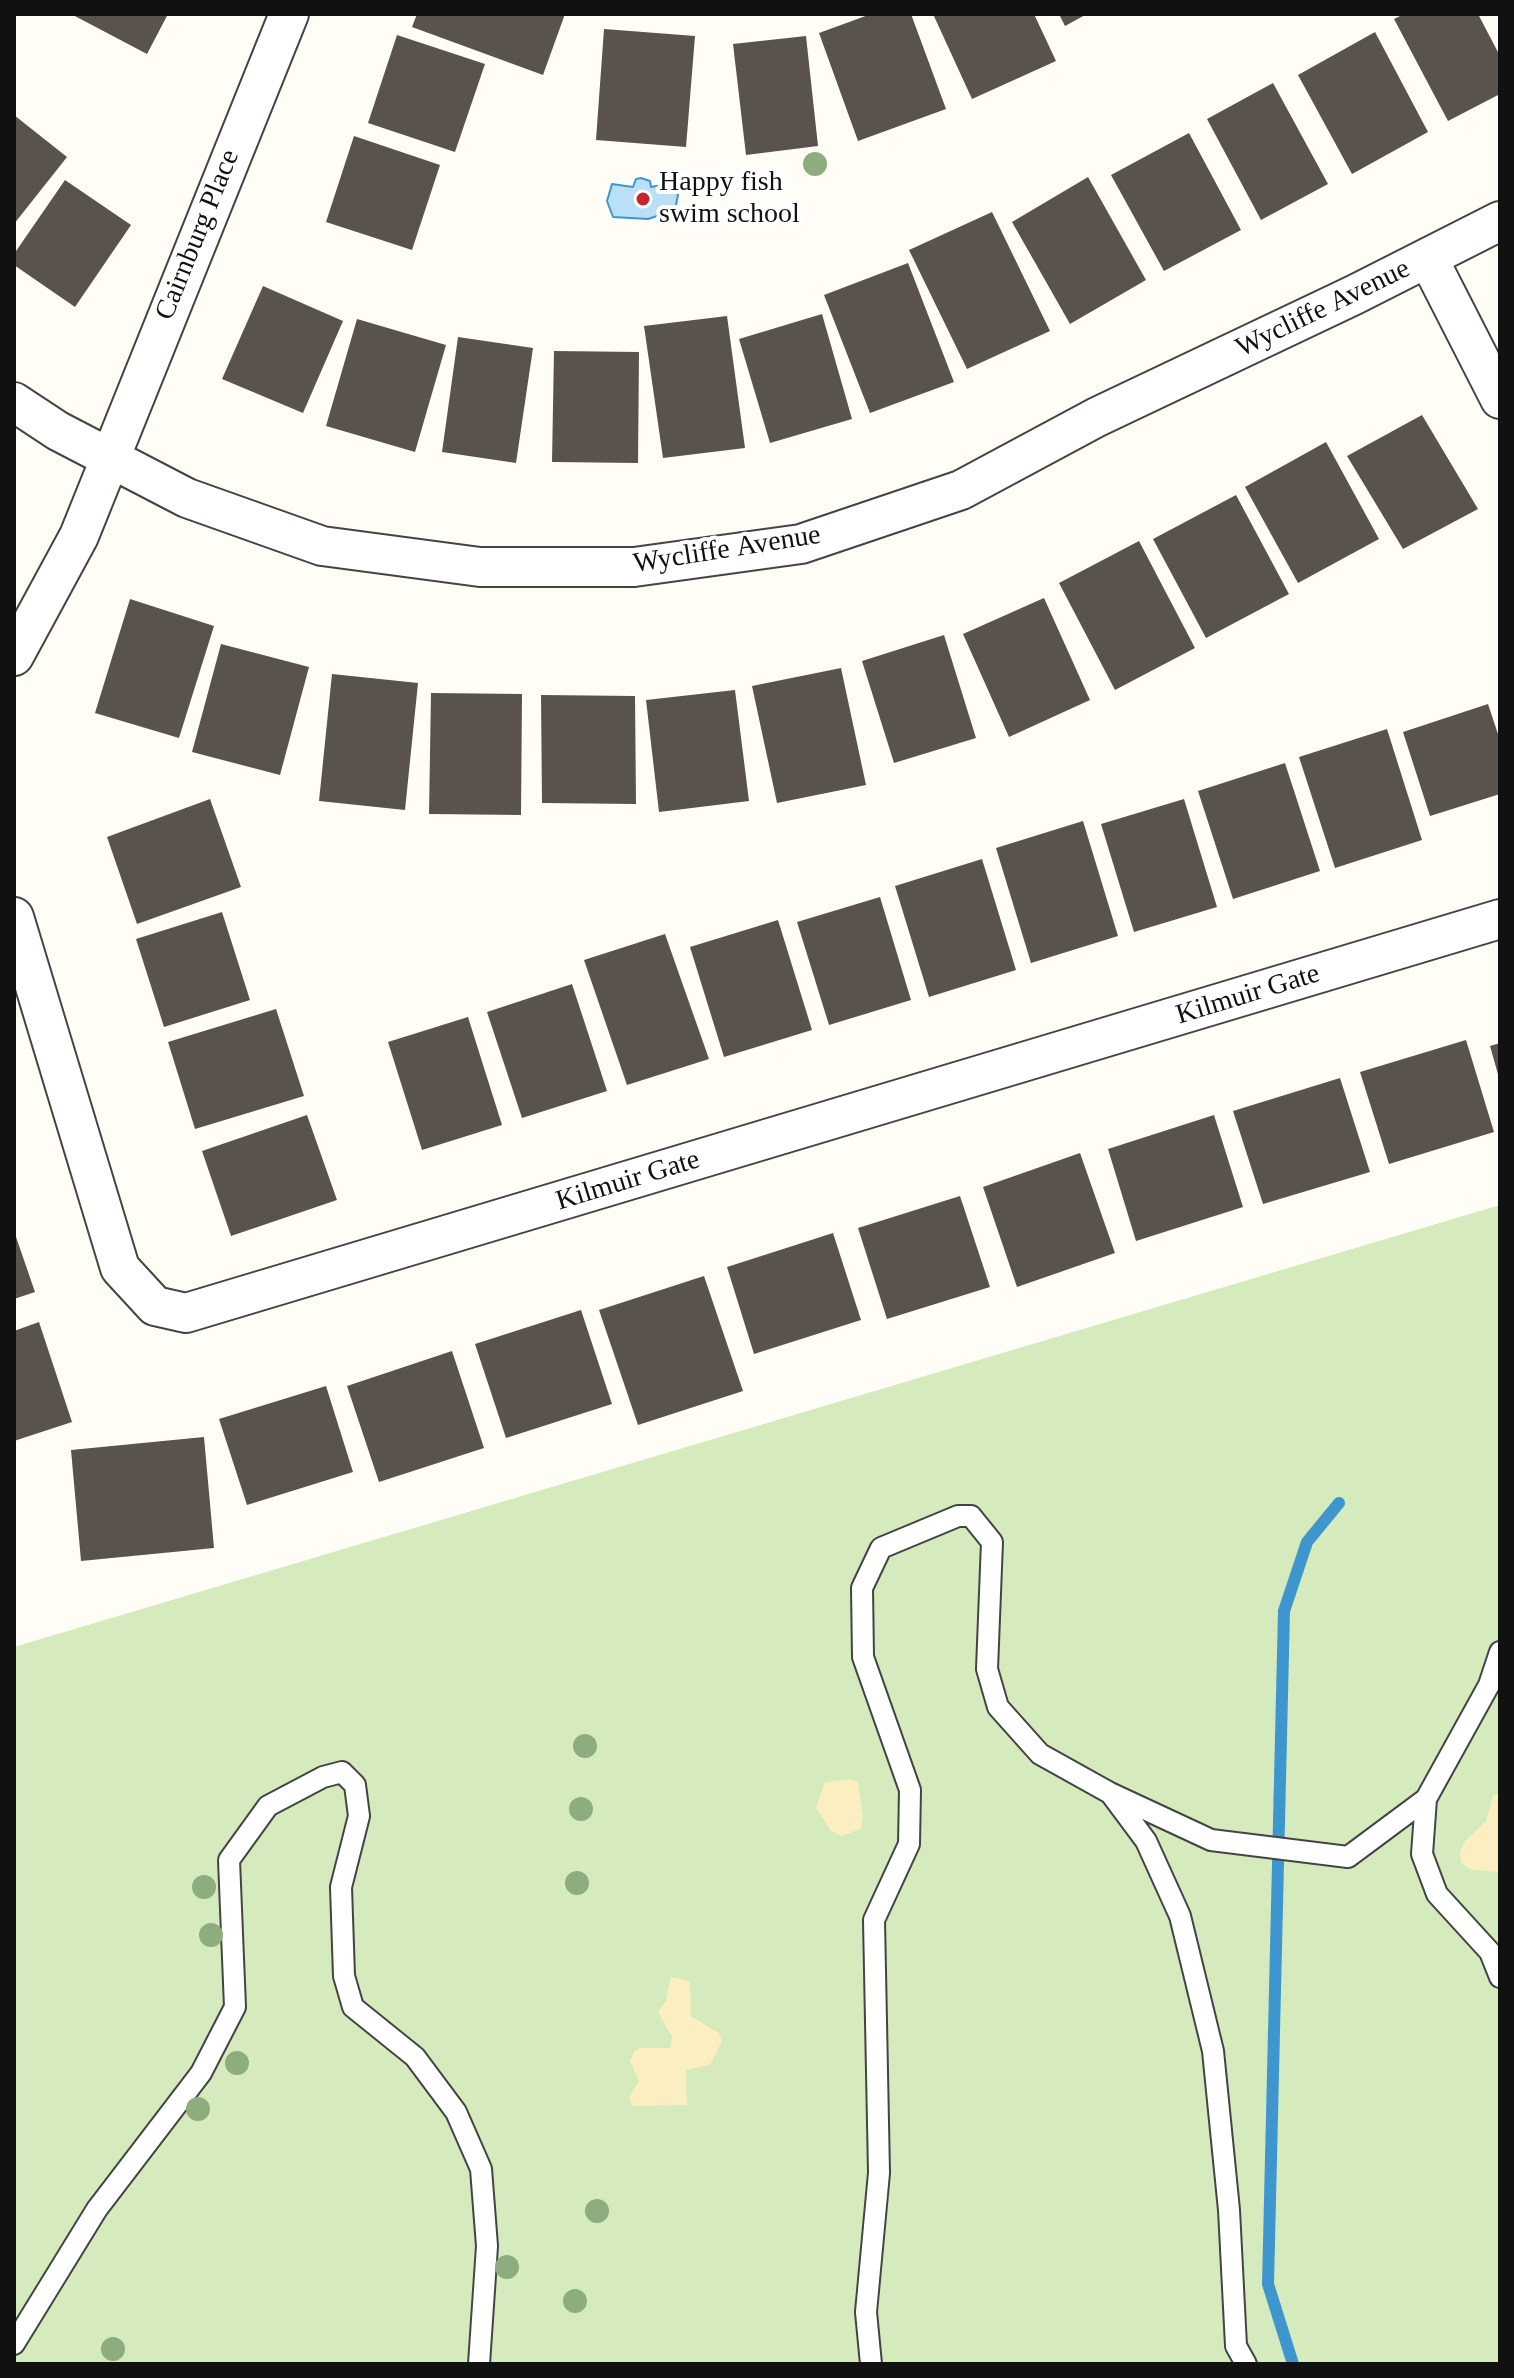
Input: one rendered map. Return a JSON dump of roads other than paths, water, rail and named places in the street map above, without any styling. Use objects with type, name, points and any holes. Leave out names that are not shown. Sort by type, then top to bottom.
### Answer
[{"type":"street","name":"Cairnburg Place","points":[[109,458],[289,14]]},
{"type":"street","name":"Wycliffe Avenue","points":[[14,402],[58,431],[187,498],[322,546],[480,567],[634,567],[801,544],[961,490],[1097,417],[1500,221]]},
{"type":"street","points":[[1428,258],[1500,399]]},
{"type":"street","points":[[14,656],[79,536],[109,458]]},
{"type":"street","name":"Kilmuir Gate","points":[[14,917],[120,1268],[155,1306],[186,1313],[1500,919]]},
{"type":"lane","points":[[871,2364],[866,2312],[879,2173],[874,1920],[909,1844],[910,1790],[863,1657],[862,1588],[881,1548],[958,1516],[971,1516],[992,1542],[987,1669],[998,1707],[1040,1754],[1110,1793],[1211,1840],[1348,1857],[1426,1799],[1489,1685],[1500,1652]]},
{"type":"lane","points":[[14,2344],[97,2209],[201,2073],[235,2007],[229,1860],[268,1806],[323,1777],[342,1772],[355,1785],[359,1816],[341,1887],[344,1976],[353,2007],[415,2057],[456,2112],[481,2169],[487,2246],[479,2364]]},
{"type":"lane","points":[[1110,1793],[1146,1841],[1180,1916],[1210,2036],[1229,2210],[1236,2346],[1246,2364]]},
{"type":"lane","points":[[1426,1799],[1422,1854],[1437,1894],[1490,1952],[1500,1977]]},
{"type":"water","name":"Happy fish swim school","points":[[636,179],[650,181],[651,187],[667,184],[673,187],[678,195],[675,210],[648,219],[613,217],[607,201],[612,184],[633,187]]},
{"type":"waterway","points":[[1293,2364],[1268,2284],[1284,1611],[1307,1542],[1339,1503]]},
{"type":"place","name":"Happy fish swim school","points":[[643,199]]}]
